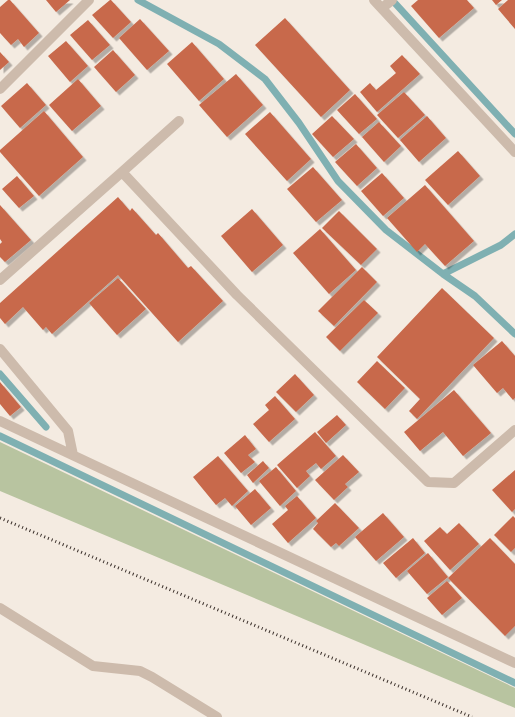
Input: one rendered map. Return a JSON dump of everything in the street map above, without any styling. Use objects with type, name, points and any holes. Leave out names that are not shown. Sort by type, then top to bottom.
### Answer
[{"type":"street","points":[[0,89],[89,0]]},
{"type":"street","points":[[374,0],[387,4],[515,152]]},
{"type":"street","points":[[0,280],[179,121]]},
{"type":"street","points":[[122,172],[237,295],[428,482],[454,483],[515,430]]},
{"type":"street","points":[[0,349],[68,431],[73,455]]},
{"type":"street","points":[[0,421],[515,663]]},
{"type":"street","points":[[0,608],[93,666],[140,671],[217,717]]},
{"type":"green space","points":[[0,442],[515,688],[515,708],[0,491]]},
{"type":"building","points":[[10,0],[39,33],[24,47],[18,39],[11,45],[0,33],[0,7]]},
{"type":"building","points":[[46,0],[70,0],[56,12]]},
{"type":"building","points":[[110,0],[131,22],[113,38],[92,15]]},
{"type":"building","points":[[418,0],[467,0],[474,8],[439,38],[411,6]]},
{"type":"building","points":[[492,0],[502,0],[496,5]]},
{"type":"building","points":[[508,0],[515,0],[515,29],[498,9]]},
{"type":"building","points":[[285,18],[350,90],[321,117],[255,45]]},
{"type":"building","points":[[140,19],[169,51],[147,70],[119,38]]},
{"type":"building","points":[[88,20],[110,45],[92,60],[70,35]]},
{"type":"building","points":[[66,41],[88,66],[70,82],[48,56]]},
{"type":"building","points":[[192,42],[224,79],[199,101],[167,64]]},
{"type":"building","points":[[113,50],[135,75],[116,92],[94,67]]},
{"type":"building","points":[[0,52],[9,62],[0,70]]},
{"type":"building","points":[[402,55],[420,74],[377,112],[360,92],[370,83],[376,90],[396,73],[390,66]]},
{"type":"building","points":[[236,74],[263,105],[227,137],[199,105]]},
{"type":"building","points":[[78,79],[101,106],[72,131],[49,105]]},
{"type":"building","points":[[27,83],[46,105],[20,128],[1,106]]},
{"type":"building","points":[[404,92],[425,115],[398,138],[377,115]]},
{"type":"building","points":[[355,94],[377,119],[359,134],[337,110]]},
{"type":"building","points":[[44,111],[83,157],[39,196],[0,152],[0,150]]},
{"type":"building","points":[[270,112],[311,159],[287,181],[245,134]]},
{"type":"building","points":[[332,116],[354,139],[333,157],[312,134]]},
{"type":"building","points":[[427,116],[446,138],[419,162],[400,140]]},
{"type":"building","points":[[379,122],[401,146],[384,162],[362,137]]},
{"type":"building","points":[[356,144],[377,168],[357,186],[335,162]]},
{"type":"building","points":[[458,151],[480,176],[448,205],[425,180]]},
{"type":"building","points":[[313,167],[342,200],[316,222],[287,189]]},
{"type":"building","points":[[382,173],[404,198],[383,216],[361,191]]},
{"type":"building","points":[[17,176],[34,196],[19,208],[2,189]]},
{"type":"building","points":[[425,185],[474,241],[445,266],[425,244],[417,252],[387,218]]},
{"type":"building","points":[[118,197],[130,211],[132,208],[156,235],[158,233],[188,268],[191,266],[223,301],[178,342],[118,275],[52,334],[46,327],[43,330],[23,307],[5,324],[0,318],[0,303]]},
{"type":"building","points":[[0,205],[31,240],[5,262],[0,257],[0,244],[2,242],[0,239]]},
{"type":"building","points":[[252,209],[283,245],[252,272],[221,236]]},
{"type":"building","points":[[339,211],[377,249],[361,265],[322,228]]},
{"type":"building","points":[[320,229],[356,270],[329,294],[293,253]]},
{"type":"building","points":[[362,267],[377,282],[334,326],[318,311]]},
{"type":"building","points":[[118,278],[146,309],[117,335],[89,303]]},
{"type":"building","points":[[442,288],[494,338],[417,419],[409,411],[420,399],[377,357]]},
{"type":"building","points":[[364,300],[378,313],[340,351],[326,337]]},
{"type":"building","points":[[502,341],[515,356],[515,398],[513,400],[503,388],[497,393],[473,365]]},
{"type":"building","points":[[377,361],[405,388],[385,409],[357,382]]},
{"type":"building","points":[[295,374],[314,395],[296,412],[276,392]]},
{"type":"building","points":[[0,382],[21,407],[10,416],[0,404]]},
{"type":"building","points":[[454,390],[491,433],[463,456],[443,432],[420,451],[404,432]]},
{"type":"building","points":[[275,396],[295,419],[269,442],[253,424],[269,410],[265,405]]},
{"type":"building","points":[[337,415],[346,425],[326,443],[317,432]]},
{"type":"building","points":[[315,432],[336,456],[321,469],[316,463],[306,471],[310,476],[297,488],[277,465]]},
{"type":"building","points":[[245,435],[256,449],[248,455],[255,462],[241,473],[224,453]]},
{"type":"building","points":[[343,455],[359,472],[345,484],[348,487],[334,500],[315,480]]},
{"type":"building","points":[[218,456],[248,491],[232,506],[225,498],[216,505],[193,477]]},
{"type":"building","points":[[263,461],[269,468],[253,483],[247,475]]},
{"type":"building","points":[[276,467],[296,491],[280,506],[259,481]]},
{"type":"building","points":[[515,470],[515,509],[512,512],[492,490]]},
{"type":"building","points":[[255,489],[271,508],[251,525],[235,506]]},
{"type":"building","points":[[297,496],[316,518],[288,543],[272,524],[288,510],[285,506]]},
{"type":"building","points":[[335,503],[359,528],[339,546],[336,543],[331,547],[313,529],[318,523],[316,521]]},
{"type":"building","points":[[383,513],[404,537],[376,561],[355,537]]},
{"type":"building","points":[[513,516],[515,518],[515,548],[511,552],[494,535]]},
{"type":"building","points":[[459,523],[479,544],[450,570],[424,541],[440,527],[447,534]]},
{"type":"building","points":[[413,538],[425,553],[396,578],[383,563]]},
{"type":"building","points":[[490,538],[515,564],[515,626],[505,636],[448,578]]},
{"type":"building","points":[[428,553],[448,577],[427,594],[407,571]]},
{"type":"building","points":[[447,581],[462,598],[442,615],[427,598]]},
{"type":"waterway","points":[[138,0],[219,44],[265,79],[299,123],[338,181],[386,230],[443,274],[475,296],[515,334]]},
{"type":"waterway","points":[[392,0],[515,134]]},
{"type":"waterway","points":[[443,274],[501,245],[515,234]]},
{"type":"waterway","points":[[0,374],[46,427]]},
{"type":"waterway","points":[[0,436],[515,683]]},
{"type":"railway","points":[[0,518],[472,717]]}]
